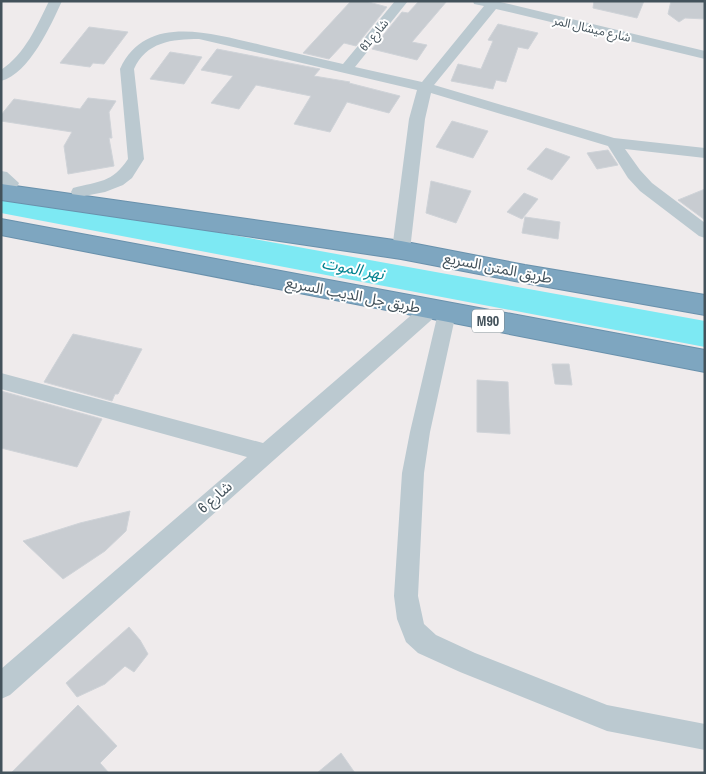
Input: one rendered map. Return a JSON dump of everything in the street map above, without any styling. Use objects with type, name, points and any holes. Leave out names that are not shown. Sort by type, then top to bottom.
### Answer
[{"type":"highway","points":[[4,183],[79,192],[235,219],[290,233]]},
{"type":"highway","points":[[4,183],[290,233]]},
{"type":"highway","name":"طريق جل الديب السريع","points":[[1,227],[705,362]]},
{"type":"highway","name":"طريق المتن السريع","points":[[290,233],[401,250],[525,274],[705,305]]},
{"type":"highway","points":[[1,236],[36,235]]},
{"type":"street","points":[[1,89],[5,74],[38,36],[56,1]]},
{"type":"street","name":"شارع 61","points":[[347,68],[402,1]]},
{"type":"street","points":[[401,250],[417,119],[425,88],[486,3]]},
{"type":"street","name":"شارع ميشال المر","points":[[486,3],[705,55]]},
{"type":"street","points":[[79,192],[105,187],[117,181],[133,167],[137,151],[128,69],[130,61],[136,52],[151,43],[171,36],[199,35],[347,68],[425,88],[613,143],[705,153]]},
{"type":"street","points":[[613,143],[634,174],[646,187],[705,232]]},
{"type":"street","points":[[438,312],[414,473],[406,596],[409,619],[415,633],[427,644],[469,663],[607,718],[705,737]]},
{"type":"street","name":"شارع 6","points":[[1,686],[265,453],[438,312]]},
{"type":"street","points":[[1,381],[265,453]]},
{"type":"building","points":[[351,1],[365,1],[387,7],[356,46],[344,43],[329,59],[303,53]]},
{"type":"building","points":[[419,1],[447,1],[412,42],[427,45],[417,60],[372,49],[402,12],[408,13]]},
{"type":"building","points":[[594,1],[644,1],[637,18],[593,8]]},
{"type":"building","points":[[671,1],[705,1],[705,19],[685,18],[679,22],[668,14]]},
{"type":"building","points":[[498,24],[538,33],[528,49],[518,47],[506,82],[496,80],[493,89],[451,81],[458,64],[481,69],[493,41],[488,40]]},
{"type":"building","points":[[89,27],[128,32],[104,64],[93,63],[90,67],[60,63]]},
{"type":"building","points":[[217,49],[320,69],[314,76],[350,82],[400,96],[389,113],[347,102],[330,132],[294,124],[311,96],[256,85],[239,109],[211,103],[233,76],[201,70]]},
{"type":"building","points":[[170,52],[202,57],[184,84],[150,79]]},
{"type":"building","points":[[88,98],[116,101],[109,112],[112,138],[109,138],[114,166],[68,174],[64,146],[72,132],[1,121],[1,115],[14,99],[80,109]]},
{"type":"building","points":[[452,121],[488,131],[473,158],[436,147]]},
{"type":"building","points":[[546,148],[570,157],[552,180],[527,169]]},
{"type":"building","points":[[608,150],[618,165],[597,169],[587,153]]},
{"type":"building","points":[[431,181],[471,191],[456,223],[426,213]]},
{"type":"building","points":[[705,189],[705,220],[678,200]]},
{"type":"building","points":[[524,193],[538,199],[522,219],[507,212]]},
{"type":"building","points":[[525,217],[560,222],[558,239],[522,233]]},
{"type":"building","points":[[73,334],[142,349],[118,394],[115,394],[112,401],[44,382]]},
{"type":"building","points":[[552,364],[569,364],[572,385],[555,384]]},
{"type":"building","points":[[477,380],[508,382],[510,434],[477,432]]},
{"type":"building","points":[[1,391],[102,419],[77,467],[1,448]]},
{"type":"building","points":[[130,511],[126,531],[105,551],[63,579],[23,541],[80,523]]},
{"type":"building","points":[[129,627],[140,640],[148,654],[134,672],[125,666],[105,684],[77,697],[66,683]]},
{"type":"building","points":[[78,705],[117,746],[100,763],[109,773],[11,773]]},
{"type":"building","points":[[341,753],[355,773],[317,773]]},
{"type":"waterway","name":"نهر الموت","points":[[1,203],[705,334]]}]
